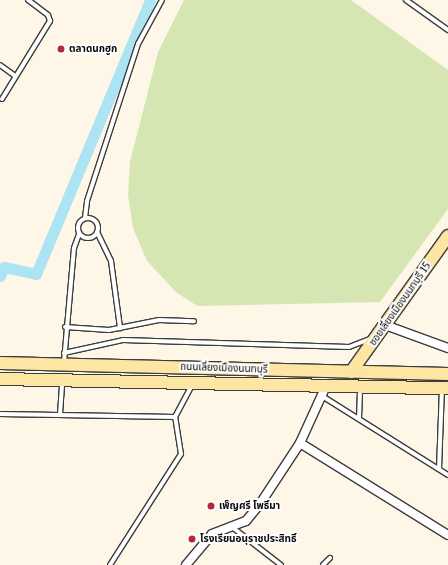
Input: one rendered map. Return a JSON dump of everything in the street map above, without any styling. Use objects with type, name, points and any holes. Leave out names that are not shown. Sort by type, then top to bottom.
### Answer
[{"type":"main road","name":"ซอยเลี่ยงเมืองนนทบุรี 15","points":[[351,372],[448,236]]},
{"type":"main road","name":"ถนนเลี่ยงเมืองนนทบุรี","points":[[0,363],[64,358],[351,372],[448,374]]},
{"type":"main road","name":"ถนนเลี่ยงเมืองนนทบุรี","points":[[0,379],[193,382],[324,391],[360,387],[445,388]]},
{"type":"street","points":[[385,325],[448,348]]},
{"type":"street","points":[[186,565],[212,534],[232,527],[251,516],[300,443],[324,391]]},
{"type":"street","points":[[300,443],[448,536]]},
{"type":"lane","points":[[1,99],[50,21],[48,15],[28,0]]},
{"type":"lane","points":[[162,0],[138,44],[87,201],[85,218],[78,225],[79,234],[74,248],[65,327],[64,358],[123,340],[349,347],[378,335]]},
{"type":"lane","points":[[406,0],[448,30]]},
{"type":"lane","points":[[0,65],[15,76]]},
{"type":"lane","points":[[85,218],[94,220],[111,261],[120,328]]},
{"type":"lane","points":[[79,234],[91,238],[98,232]]},
{"type":"lane","points":[[65,327],[120,328],[159,320],[194,321]]},
{"type":"lane","points":[[60,414],[62,379]]},
{"type":"lane","points":[[110,565],[181,454],[175,417],[193,382]]},
{"type":"lane","points":[[359,419],[360,387]]},
{"type":"lane","points":[[439,469],[445,388]]},
{"type":"lane","points":[[324,391],[359,419],[448,475]]},
{"type":"lane","points":[[0,414],[175,417]]},
{"type":"lane","points":[[232,527],[281,565]]},
{"type":"lane","points":[[323,565],[330,558]]},
{"type":"green space","points":[[184,0],[351,0],[448,70],[448,209],[380,302],[197,306],[176,292],[147,261],[133,228],[128,195],[130,162],[158,52]]},
{"type":"waterway","points":[[0,276],[4,267],[36,274],[150,0]]},
{"type":"place","name":"ตลาดนกฮูก","points":[[61,49]]},
{"type":"place","name":"เพ็ญศรี โพธิ์มา","points":[[211,506]]},
{"type":"place","name":"โรงเรียนอนุราชประสิทธิ์","points":[[192,539]]}]
